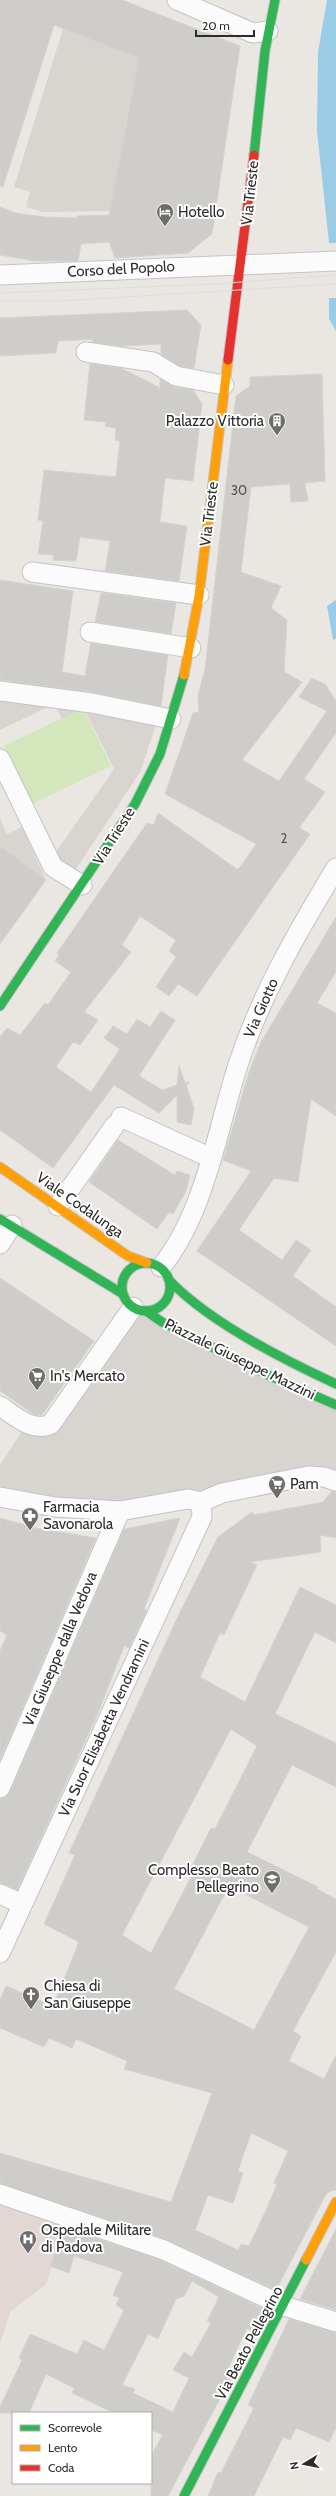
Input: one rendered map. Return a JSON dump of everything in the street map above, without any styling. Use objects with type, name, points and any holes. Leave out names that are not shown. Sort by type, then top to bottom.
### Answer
[{"type":"street","points":[[177,0],[253,33],[268,31]]},
{"type":"street","name":"Via Trieste","points":[[0,1006],[82,885],[143,790],[160,753],[172,719],[191,648],[200,595],[224,386],[241,265],[268,31],[275,0]]},
{"type":"street","name":"Corso del Popolo","points":[[0,275],[336,261]]},
{"type":"street","points":[[86,352],[153,362],[176,376],[224,386]]},
{"type":"street","points":[[32,572],[200,595]]},
{"type":"street","points":[[90,632],[191,648]]},
{"type":"street","points":[[0,691],[92,703],[172,719]]},
{"type":"street","points":[[0,759],[53,867],[82,885]]},
{"type":"street","name":"Via Giotto","points":[[159,1270],[183,1231],[211,1158],[238,1065],[265,997],[294,937],[336,868]]},
{"type":"street","points":[[58,1206],[118,1121],[211,1158]]},
{"type":"street","name":"Viale Codalunga","points":[[0,1167],[128,1256],[159,1270]]},
{"type":"street","points":[[0,1244],[6,1222],[134,1304],[160,1307],[166,1302],[171,1287],[159,1270],[140,1263],[129,1270],[123,1282],[134,1304]]},
{"type":"street","name":"Piazzale Giuseppe Mazzini","points":[[159,1270],[184,1297],[206,1312],[279,1355],[336,1384]]},
{"type":"street","points":[[0,1406],[33,1426],[42,1428],[51,1424],[134,1304]]},
{"type":"street","name":"Piazzale Giuseppe Mazzini","points":[[134,1304],[162,1322],[272,1377],[336,1405]]},
{"type":"street","points":[[0,1497],[55,1507],[120,1511],[188,1499],[201,1502],[222,1493],[308,1476],[324,1477],[336,1481]]},
{"type":"street","name":"Via Suor Elisabetta Vendramini","points":[[0,1953],[202,1517],[201,1502]]},
{"type":"street","name":"Via Giuseppe dalla Vedova","points":[[0,1788],[120,1511]]},
{"type":"street","points":[[0,1894],[22,1904]]},
{"type":"street","points":[[0,2194],[164,2250],[284,2306],[336,2322]]},
{"type":"street","name":"Via Beato Pellegrino","points":[[184,2496],[284,2306],[336,2202]]},
{"type":"shaded area","points":[[66,19],[147,55],[131,97],[110,211],[43,212],[26,207],[30,192],[14,187]]},
{"type":"shaded area","points":[[14,680],[159,716],[140,772],[74,872],[58,861],[54,855],[114,769],[84,708],[62,719],[54,704],[0,730],[0,682],[13,682]]},
{"type":"shaded area","points":[[0,819],[7,834],[22,827],[46,880],[0,846]]},
{"type":"shaded area","points":[[133,1307],[336,1405],[336,1480],[120,1511],[0,1497],[0,1465],[27,1424],[38,1427]]},
{"type":"shaded area","name":"Ospedale Militare di Padova","points":[[0,2204],[67,2225],[46,2284],[11,2311],[0,2343]]},
{"type":"green space","points":[[83,708],[111,766],[32,804],[4,746]]},
{"type":"water","points":[[327,0],[336,0],[336,331],[329,319],[329,243],[317,131],[318,52]]},
{"type":"water","points":[[336,600],[336,639],[333,640],[327,606]]},
{"type":"pier","points":[[327,243],[336,243],[336,298],[327,298]]},
{"type":"building","points":[[0,0],[122,0],[240,46],[212,234],[188,253],[115,258],[109,242],[81,244],[78,261],[35,261],[0,255],[0,207],[15,213],[44,217],[77,218],[77,216],[109,215],[139,58],[54,25],[3,187],[0,186]]},
{"type":"building","points":[[187,310],[201,325],[194,368],[180,366],[161,354],[161,344],[123,346],[92,342],[93,339],[58,341],[56,353],[0,356],[0,318]]},
{"type":"building","points":[[90,364],[121,368],[160,388],[160,379],[174,387],[193,390],[202,404],[193,481],[165,478],[160,522],[187,526],[179,581],[105,571],[110,541],[80,537],[76,561],[53,560],[54,555],[38,554],[43,521],[38,520],[44,470],[116,477],[120,441],[115,440],[116,428],[105,426],[106,422],[84,420]]},
{"type":"building","points":[[322,374],[325,481],[305,483],[308,501],[291,502],[290,484],[251,487],[241,572],[281,586],[271,608],[287,620],[284,672],[302,682],[242,760],[279,781],[327,711],[299,697],[312,678],[325,684],[335,700],[336,699],[336,733],[304,779],[325,792],[299,828],[310,834],[197,996],[178,984],[169,996],[156,987],[176,957],[169,951],[176,940],[140,916],[122,945],[131,952],[84,1012],[98,1020],[80,1045],[73,1042],[56,1067],[91,1092],[120,1049],[104,1038],[113,1026],[127,1034],[137,1019],[150,1027],[161,1011],[175,1020],[139,1076],[162,1090],[177,1085],[179,1066],[185,1083],[190,1082],[186,1086],[194,1108],[191,1125],[177,1122],[177,1095],[159,1113],[114,1085],[53,1168],[0,1130],[0,1037],[7,1028],[20,1035],[45,1003],[48,1005],[71,972],[55,961],[59,955],[57,953],[147,823],[154,825],[158,813],[238,870],[256,844],[165,794],[193,713],[199,712],[198,695],[205,669],[236,396],[250,386],[250,377]]},
{"type":"building","points":[[0,580],[73,591],[62,672],[85,676],[91,643],[168,655],[161,706],[93,692],[0,680]]},
{"type":"building","points":[[101,593],[176,603],[171,634],[95,622]]},
{"type":"building","points":[[0,846],[46,880],[0,944]]},
{"type":"building","points":[[336,917],[336,972],[317,1003],[336,1013],[336,1116],[311,1099],[298,1182],[274,1178],[239,1230],[282,1260],[296,1240],[311,1250],[293,1276],[336,1307],[336,1346],[197,1251],[251,1171],[223,1160],[249,1072],[261,1042]]},
{"type":"building","points":[[118,1140],[175,1175],[177,1171],[190,1175],[186,1191],[173,1214],[169,1212],[157,1229],[89,1182]]},
{"type":"building","points":[[0,1278],[94,1341],[42,1415],[35,1415],[0,1391]]},
{"type":"building","points":[[332,1491],[336,1492],[336,1538],[320,1535],[321,1552],[250,1562],[257,1565],[224,1635],[220,1633],[200,1677],[245,1702],[300,1587],[336,1605],[336,1643],[315,1632],[275,1714],[336,1743],[336,1787],[292,1765],[247,1852],[318,1887],[317,1889],[336,1899],[336,1952],[293,2031],[301,2036],[289,2061],[324,2079],[336,2055],[336,2190],[330,2191],[325,2196],[276,2290],[168,2240],[0,2183],[0,2153],[171,2202],[212,2093],[124,2069],[127,2061],[76,2039],[72,2048],[49,2038],[44,2047],[0,2028],[0,2000],[6,1986],[53,2006],[79,1942],[44,1924],[75,1855],[69,1853],[180,1612],[218,1537],[252,1512],[254,1515],[323,1502]],"holes":[[[231,1729],[257,1746],[215,1829],[211,1828],[193,1864],[197,1866],[151,1953],[122,1935]],[[229,1886],[309,1927],[254,2030],[174,1989]],[[251,2133],[288,2151],[274,2183],[277,2184],[249,2246],[241,2244],[238,2250],[195,2230],[208,2195],[233,2203],[243,2173],[238,2171]]]},
{"type":"building","points":[[0,1518],[40,1529],[96,1538],[0,1760],[0,1651],[7,1635],[0,1631]]},
{"type":"building","points":[[180,1518],[144,1609],[147,1610],[129,1648],[124,1646],[98,1713],[17,1890],[0,1883],[0,1799],[6,1797],[10,1792],[124,1529]]},
{"type":"building","points":[[66,2228],[160,2260],[266,2310],[254,2333],[247,2328],[225,2375],[231,2378],[168,2496],[151,2496],[152,2454],[163,2435],[152,2430],[152,2412],[112,2412],[72,2393],[74,2388],[46,2374],[29,2412],[0,2413],[0,2407],[22,2360],[19,2358],[30,2334],[77,2354],[84,2340],[104,2350],[124,2310],[116,2305],[119,2298],[113,2295],[123,2272],[74,2256],[69,2273],[50,2266]],"holes":[[[192,2281],[219,2297],[207,2321],[211,2323],[192,2357],[184,2352],[173,2370],[189,2378],[173,2412],[133,2393],[135,2389],[122,2385],[148,2334],[158,2339],[176,2299],[184,2296]]]},
{"type":"building","points":[[336,2229],[336,2310],[300,2299]]},
{"type":"building","points":[[289,2319],[336,2333],[336,2428],[329,2442],[296,2428],[290,2440],[283,2437],[254,2496],[208,2496],[218,2472],[221,2473],[254,2408],[248,2405]]},
{"type":"tram line","points":[[0,293],[215,284],[336,275]]},
{"type":"tram line","points":[[0,301],[59,301],[336,284]]},
{"type":"traffic: fast","points":[[254,155],[265,51],[275,0]]},
{"type":"traffic: fast","points":[[0,1006],[135,804],[160,754],[184,675]]},
{"type":"traffic: fast","points":[[0,1219],[123,1294]]},
{"type":"traffic: fast","points":[[141,1263],[151,1263],[163,1270],[170,1282],[170,1287],[170,1292],[163,1304],[151,1311],[141,1311],[133,1307],[126,1300],[122,1292],[122,1282],[126,1274],[133,1267],[141,1263]]},
{"type":"traffic: fast","points":[[169,1280],[185,1295],[225,1325],[293,1363],[336,1384]]},
{"type":"traffic: fast","points":[[146,1311],[162,1322],[272,1377],[336,1405]]},
{"type":"traffic: fast","points":[[184,2496],[306,2260]]},
{"type":"traffic: slow","points":[[184,675],[199,596],[228,360]]},
{"type":"traffic: slow","points":[[0,1167],[128,1256],[147,1263]]},
{"type":"traffic: slow","points":[[306,2260],[336,2202]]},
{"type":"traffic: jam","points":[[228,360],[254,155]]},
{"type":"place","name":"Hotello","points":[[165,227]]},
{"type":"place","name":"Palazzo Vittoria","points":[[277,436]]},
{"type":"place","name":"In's Mercato","points":[[37,1391]]},
{"type":"place","name":"Pam","points":[[277,1499]]},
{"type":"place","name":"Farmacia Savonarola","points":[[30,1531]]},
{"type":"place","name":"Complesso Beato Pellegrino","points":[[272,1894]]},
{"type":"place","name":"Chiesa di San Giuseppe","points":[[31,2010]]},
{"type":"place","name":"Ospedale Militare di Padova","points":[[28,2254]]}]
